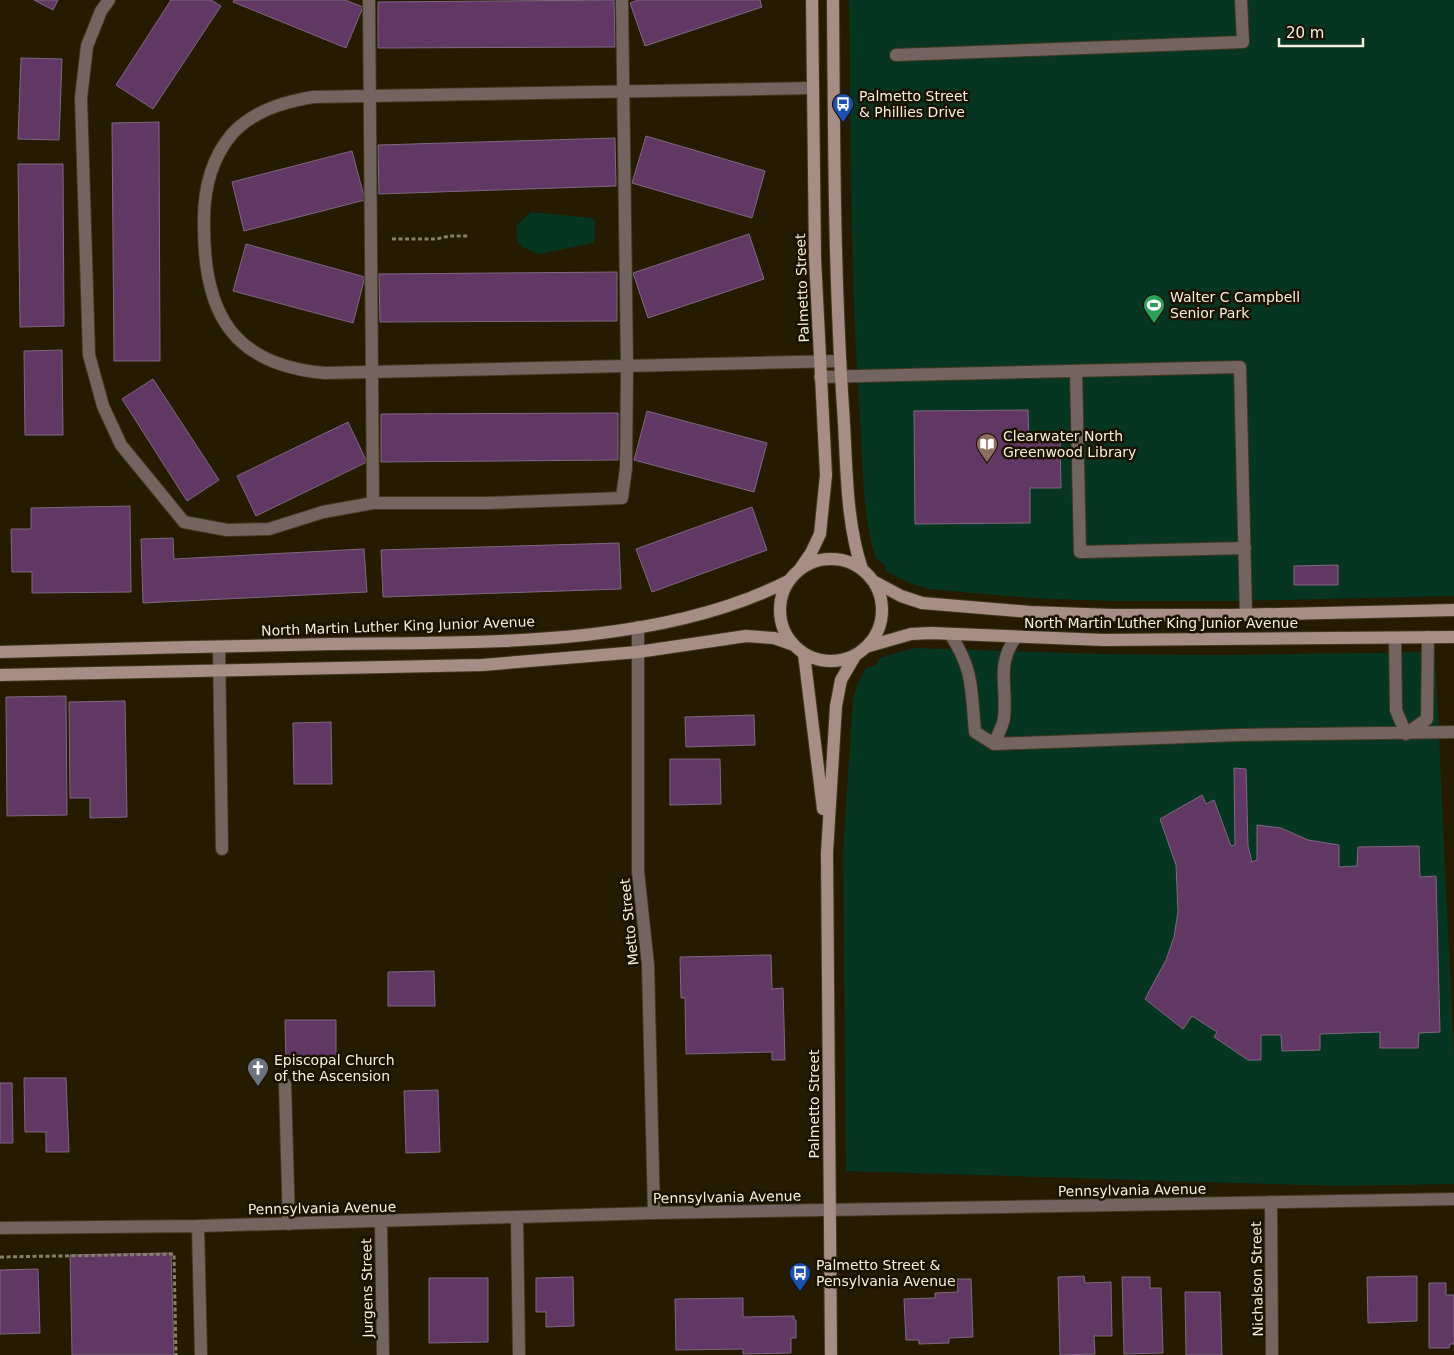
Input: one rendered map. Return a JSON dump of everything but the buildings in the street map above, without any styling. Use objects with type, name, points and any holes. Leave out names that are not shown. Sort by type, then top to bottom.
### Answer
[{"type":"street","points":[[109,0],[101,11],[87,46],[81,98],[89,355],[103,406],[121,445],[184,522],[227,530],[268,529],[323,512],[373,504],[487,503],[622,498],[626,468],[627,366],[622,0]]},
{"type":"street","points":[[369,0],[373,504]]},
{"type":"street","name":"Palmetto Street","points":[[800,569],[811,553],[820,534],[824,512],[826,475],[815,258],[812,0]]},
{"type":"street","points":[[833,0],[836,289],[839,361],[850,502],[857,553],[862,569]]},
{"type":"street","points":[[896,55],[1243,42],[1241,0]]},
{"type":"street","points":[[813,88],[313,97],[286,101],[249,119],[232,134],[216,157],[207,186],[204,214],[205,269],[212,300],[224,323],[248,348],[271,362],[298,370],[325,373],[839,361]]},
{"type":"street","points":[[820,377],[1240,367],[1246,615]]},
{"type":"street","points":[[1076,371],[1080,552],[1245,548]]},
{"type":"street","points":[[0,675],[482,665],[638,652],[746,636],[774,638],[791,644],[804,654],[820,661],[838,662],[855,656],[869,646],[878,631],[882,614],[881,597],[873,581],[862,569],[847,562],[831,558],[814,561],[800,569],[788,581],[781,596],[780,613],[783,629],[791,644]]},
{"type":"street","name":"North Martin Luther King Junior Avenue","points":[[0,652],[488,641],[552,637],[638,627],[700,614],[741,604],[788,581]]},
{"type":"street","name":"North Martin Luther King Junior Avenue","points":[[873,581],[914,600],[940,606],[1112,615],[1246,615],[1454,610]]},
{"type":"street","name":"Metto Street","points":[[638,627],[638,871],[648,965],[654,1214]]},
{"type":"street","name":"North Martin Luther King Junior Avenue","points":[[869,646],[910,634],[1200,640],[1454,637]]},
{"type":"street","points":[[950,634],[963,654],[969,670],[975,732],[994,744],[1239,735],[1454,732]]},
{"type":"street","points":[[994,744],[1004,719],[1002,669],[1008,649],[1016,637]]},
{"type":"street","points":[[1406,734],[1427,719],[1428,637]]},
{"type":"street","points":[[1395,638],[1396,710],[1406,734]]},
{"type":"street","points":[[219,647],[222,849]]},
{"type":"street","name":"Palmetto Street","points":[[804,654],[827,853]]},
{"type":"street","name":"Palmetto Street","points":[[831,1355],[827,853],[836,701],[841,680],[855,656]]},
{"type":"street","points":[[285,1084],[288,1224]]},
{"type":"street","name":"Pennsylvania Avenue","points":[[0,1228],[198,1226],[654,1214],[1454,1199]]},
{"type":"street","name":"Nichalson Street","points":[[1270,1202],[1272,1355]]},
{"type":"street","points":[[517,1218],[519,1355]]},
{"type":"street","name":"Jurgens Street","points":[[381,1222],[383,1355]]},
{"type":"street","points":[[198,1226],[201,1355]]},
{"type":"path","points":[[388,239],[436,240],[450,236],[468,236]]},
{"type":"path","points":[[0,1257],[174,1254],[176,1355]]},
{"type":"green space","name":"Walter C Campbell Senior Park","points":[[849,0],[1454,0],[1454,596],[1232,601],[1112,601],[1030,598],[929,589],[909,583],[886,571],[884,564],[876,559],[871,543],[864,489],[853,261]]},
{"type":"green space","points":[[531,212],[591,218],[595,221],[595,240],[593,243],[538,254],[524,248],[517,241],[516,226]]},
{"type":"green space","points":[[913,648],[1104,654],[1219,655],[1435,652],[1454,1058],[1454,1184],[1338,1186],[846,1171],[843,853],[853,698],[866,668],[876,665],[880,658]]},
{"type":"place","name":"Palmetto Street & Phillies Drive","points":[[843,123]]},
{"type":"place","name":"Walter C Campbell Senior Park","points":[[1154,324]]},
{"type":"place","name":"Clearwater North Greenwood Library","points":[[987,463]]},
{"type":"place","name":"Episcopal Church of the Ascension","points":[[258,1087]]},
{"type":"place","name":"Palmetto Street & Pensylvania Avenue","points":[[800,1292]]}]
